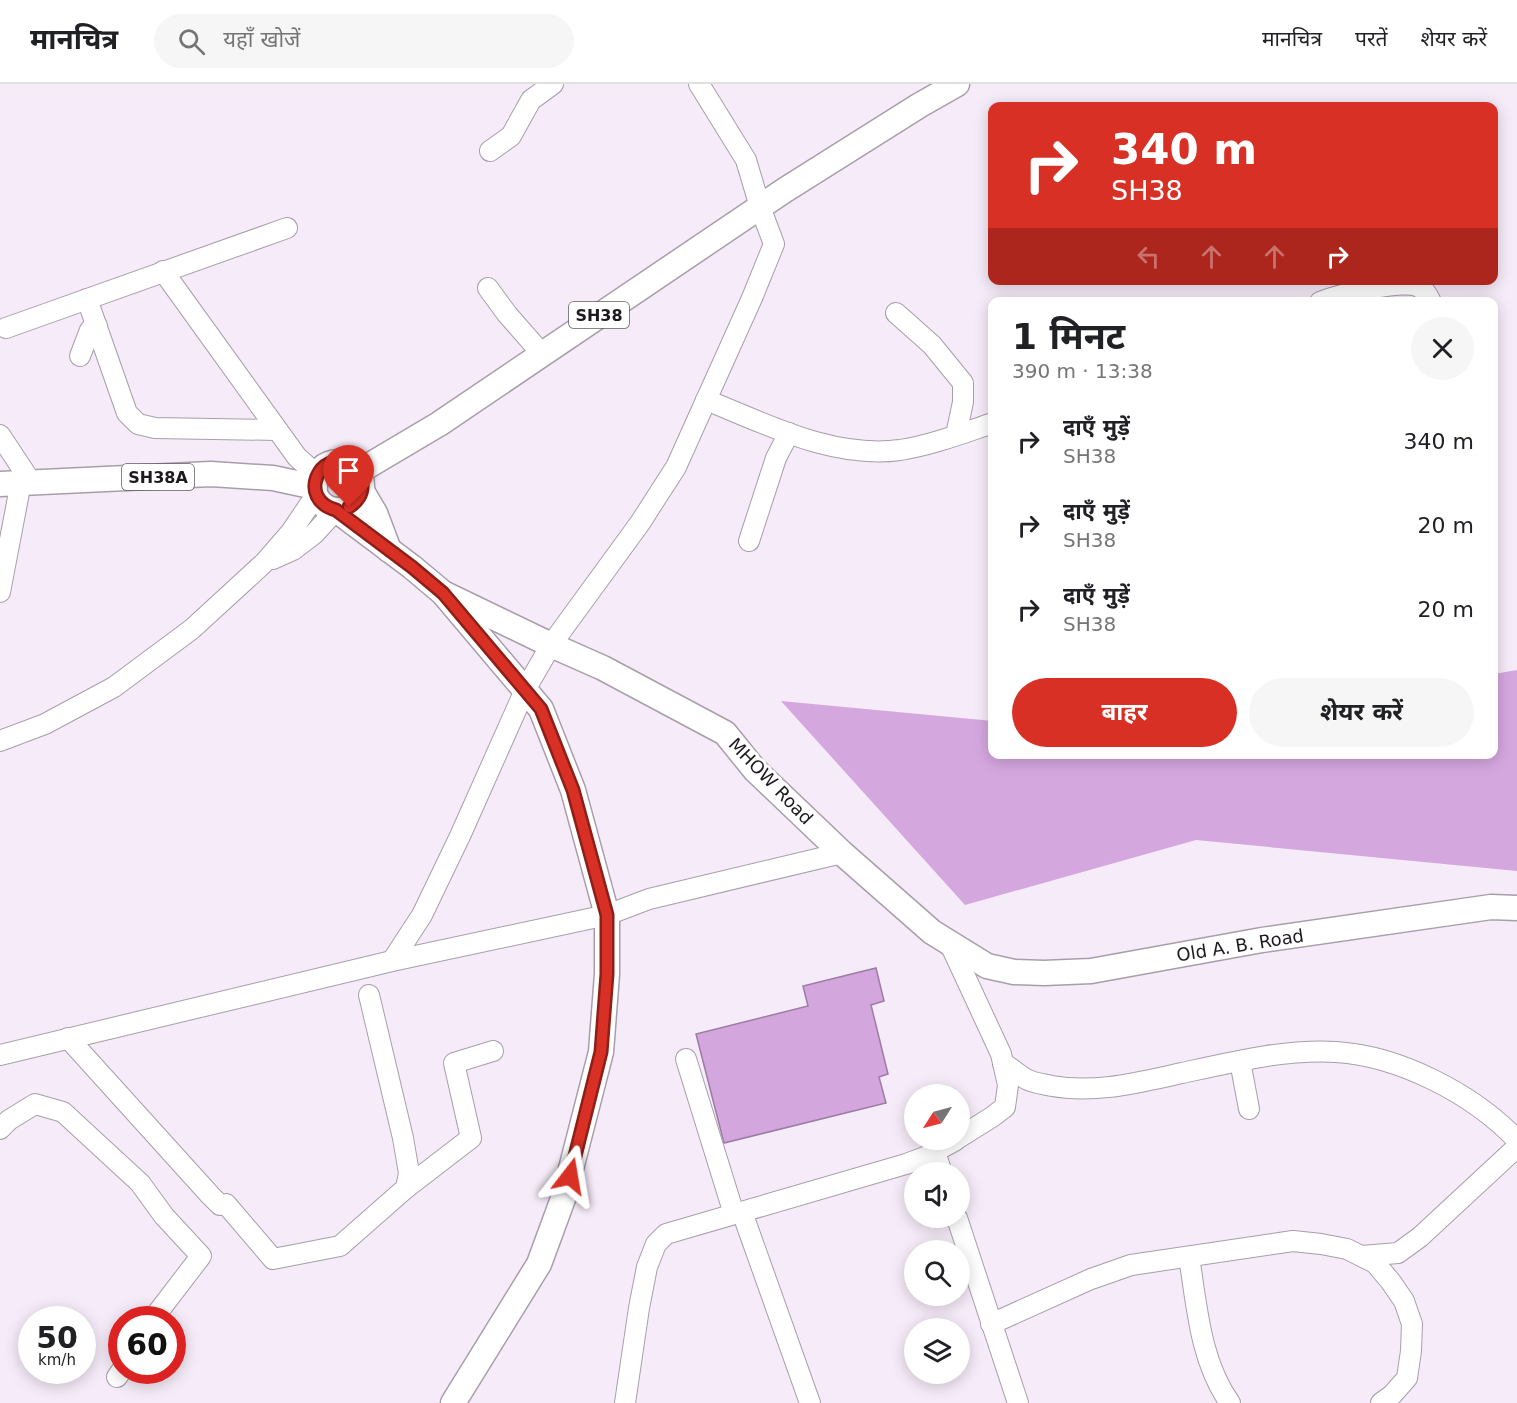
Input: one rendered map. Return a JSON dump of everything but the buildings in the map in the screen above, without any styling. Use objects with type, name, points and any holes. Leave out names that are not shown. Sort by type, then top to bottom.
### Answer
[{"type":"main road","name":"SH38","points":[[336,510],[355,503],[360,482],[439,424],[760,207],[910,111],[957,84]]},
{"type":"main road","points":[[389,550],[375,513],[352,466],[337,462],[322,468],[316,486],[324,505],[336,510],[443,593],[541,709],[573,790],[607,915],[607,974],[601,1052],[564,1196],[539,1264],[453,1403]]},
{"type":"main road","name":"SH38A","points":[[18,483],[211,474],[273,478],[316,486]]},
{"type":"main road","name":"MHOW Road","points":[[443,593],[603,668],[725,733],[755,770],[842,853],[932,932],[958,949]]},
{"type":"main road","name":"Old A. B. Road","points":[[958,949],[987,966],[1014,972],[1091,970],[1262,940],[1491,907],[1517,908]]},
{"type":"street","points":[[490,151],[511,136],[531,100],[553,84]]},
{"type":"street","points":[[392,961],[422,915],[525,690],[551,645],[640,523],[676,467],[774,244],[746,160],[699,84]]},
{"type":"street","points":[[6,328],[287,228]]},
{"type":"street","points":[[0,741],[45,724],[114,687],[192,629],[265,562],[291,532],[316,486],[163,271]]},
{"type":"street","points":[[1338,297],[1364,290],[1398,285]]},
{"type":"street","points":[[1411,285],[1417,286],[1428,297]]},
{"type":"street","points":[[488,288],[542,354]]},
{"type":"street","points":[[87,298],[127,413],[138,424],[155,428],[277,430]]},
{"type":"street","points":[[896,314],[932,345],[963,383],[963,402],[957,435]]},
{"type":"street","points":[[80,356],[90,330],[97,326]]},
{"type":"street","points":[[706,400],[801,438],[836,448],[868,452],[900,450],[988,425]]},
{"type":"street","points":[[749,541],[776,458],[789,433]]},
{"type":"street","points":[[0,435],[18,483],[0,592]]},
{"type":"street","points":[[265,562],[293,550],[314,534],[336,510]]},
{"type":"street","points":[[0,1055],[392,961],[607,915],[649,899],[842,853]]},
{"type":"street","points":[[958,949],[1001,1054],[1008,1084],[1005,1107],[970,1131]]},
{"type":"street","points":[[369,996],[404,1138],[409,1173],[406,1188]]},
{"type":"street","points":[[68,1038],[210,1195],[220,1205],[226,1204],[273,1259],[340,1246],[406,1188],[471,1138],[454,1063],[493,1051]]},
{"type":"street","points":[[1003,1063],[1026,1079],[1041,1084],[1068,1089],[1088,1089],[1120,1086],[1288,1053],[1336,1052],[1384,1060],[1436,1082],[1488,1113],[1517,1140]]},
{"type":"street","points":[[686,1059],[738,1213],[810,1403]]},
{"type":"street","points":[[1240,1061],[1249,1109]]},
{"type":"street","points":[[0,1129],[9,1120],[35,1104],[63,1112],[140,1183],[164,1216],[201,1256],[163,1306]]},
{"type":"street","points":[[1362,1256],[1398,1253],[1420,1237],[1517,1148]]},
{"type":"street","points":[[625,1403],[647,1267],[656,1244],[666,1234],[906,1164],[938,1150]]},
{"type":"street","points":[[935,1152],[938,1162]]},
{"type":"street","points":[[960,1228],[1018,1403]]},
{"type":"street","points":[[991,1324],[1091,1279],[1131,1265],[1293,1241],[1347,1249],[1375,1263],[1392,1282],[1404,1301],[1412,1324],[1407,1378],[1392,1395],[1381,1403]]},
{"type":"street","points":[[1189,1257],[1206,1356],[1230,1403]]},
{"type":"shaded area","points":[[1517,670],[1517,871],[1196,840],[965,905],[781,701],[988,721],[988,759],[1498,759],[1498,673]]},
{"type":"shaded area","points":[[876,968],[884,1001],[871,1005],[888,1074],[879,1077],[886,1103],[724,1143],[696,1034],[808,1006],[803,986]]},
{"type":"route","points":[[349,507],[355,503],[362,491],[358,472],[352,466],[337,462],[322,468],[317,475],[315,488],[316,495],[324,505],[336,510],[443,593],[541,709],[573,790],[607,915],[607,974],[601,1052],[570,1176]]}]
